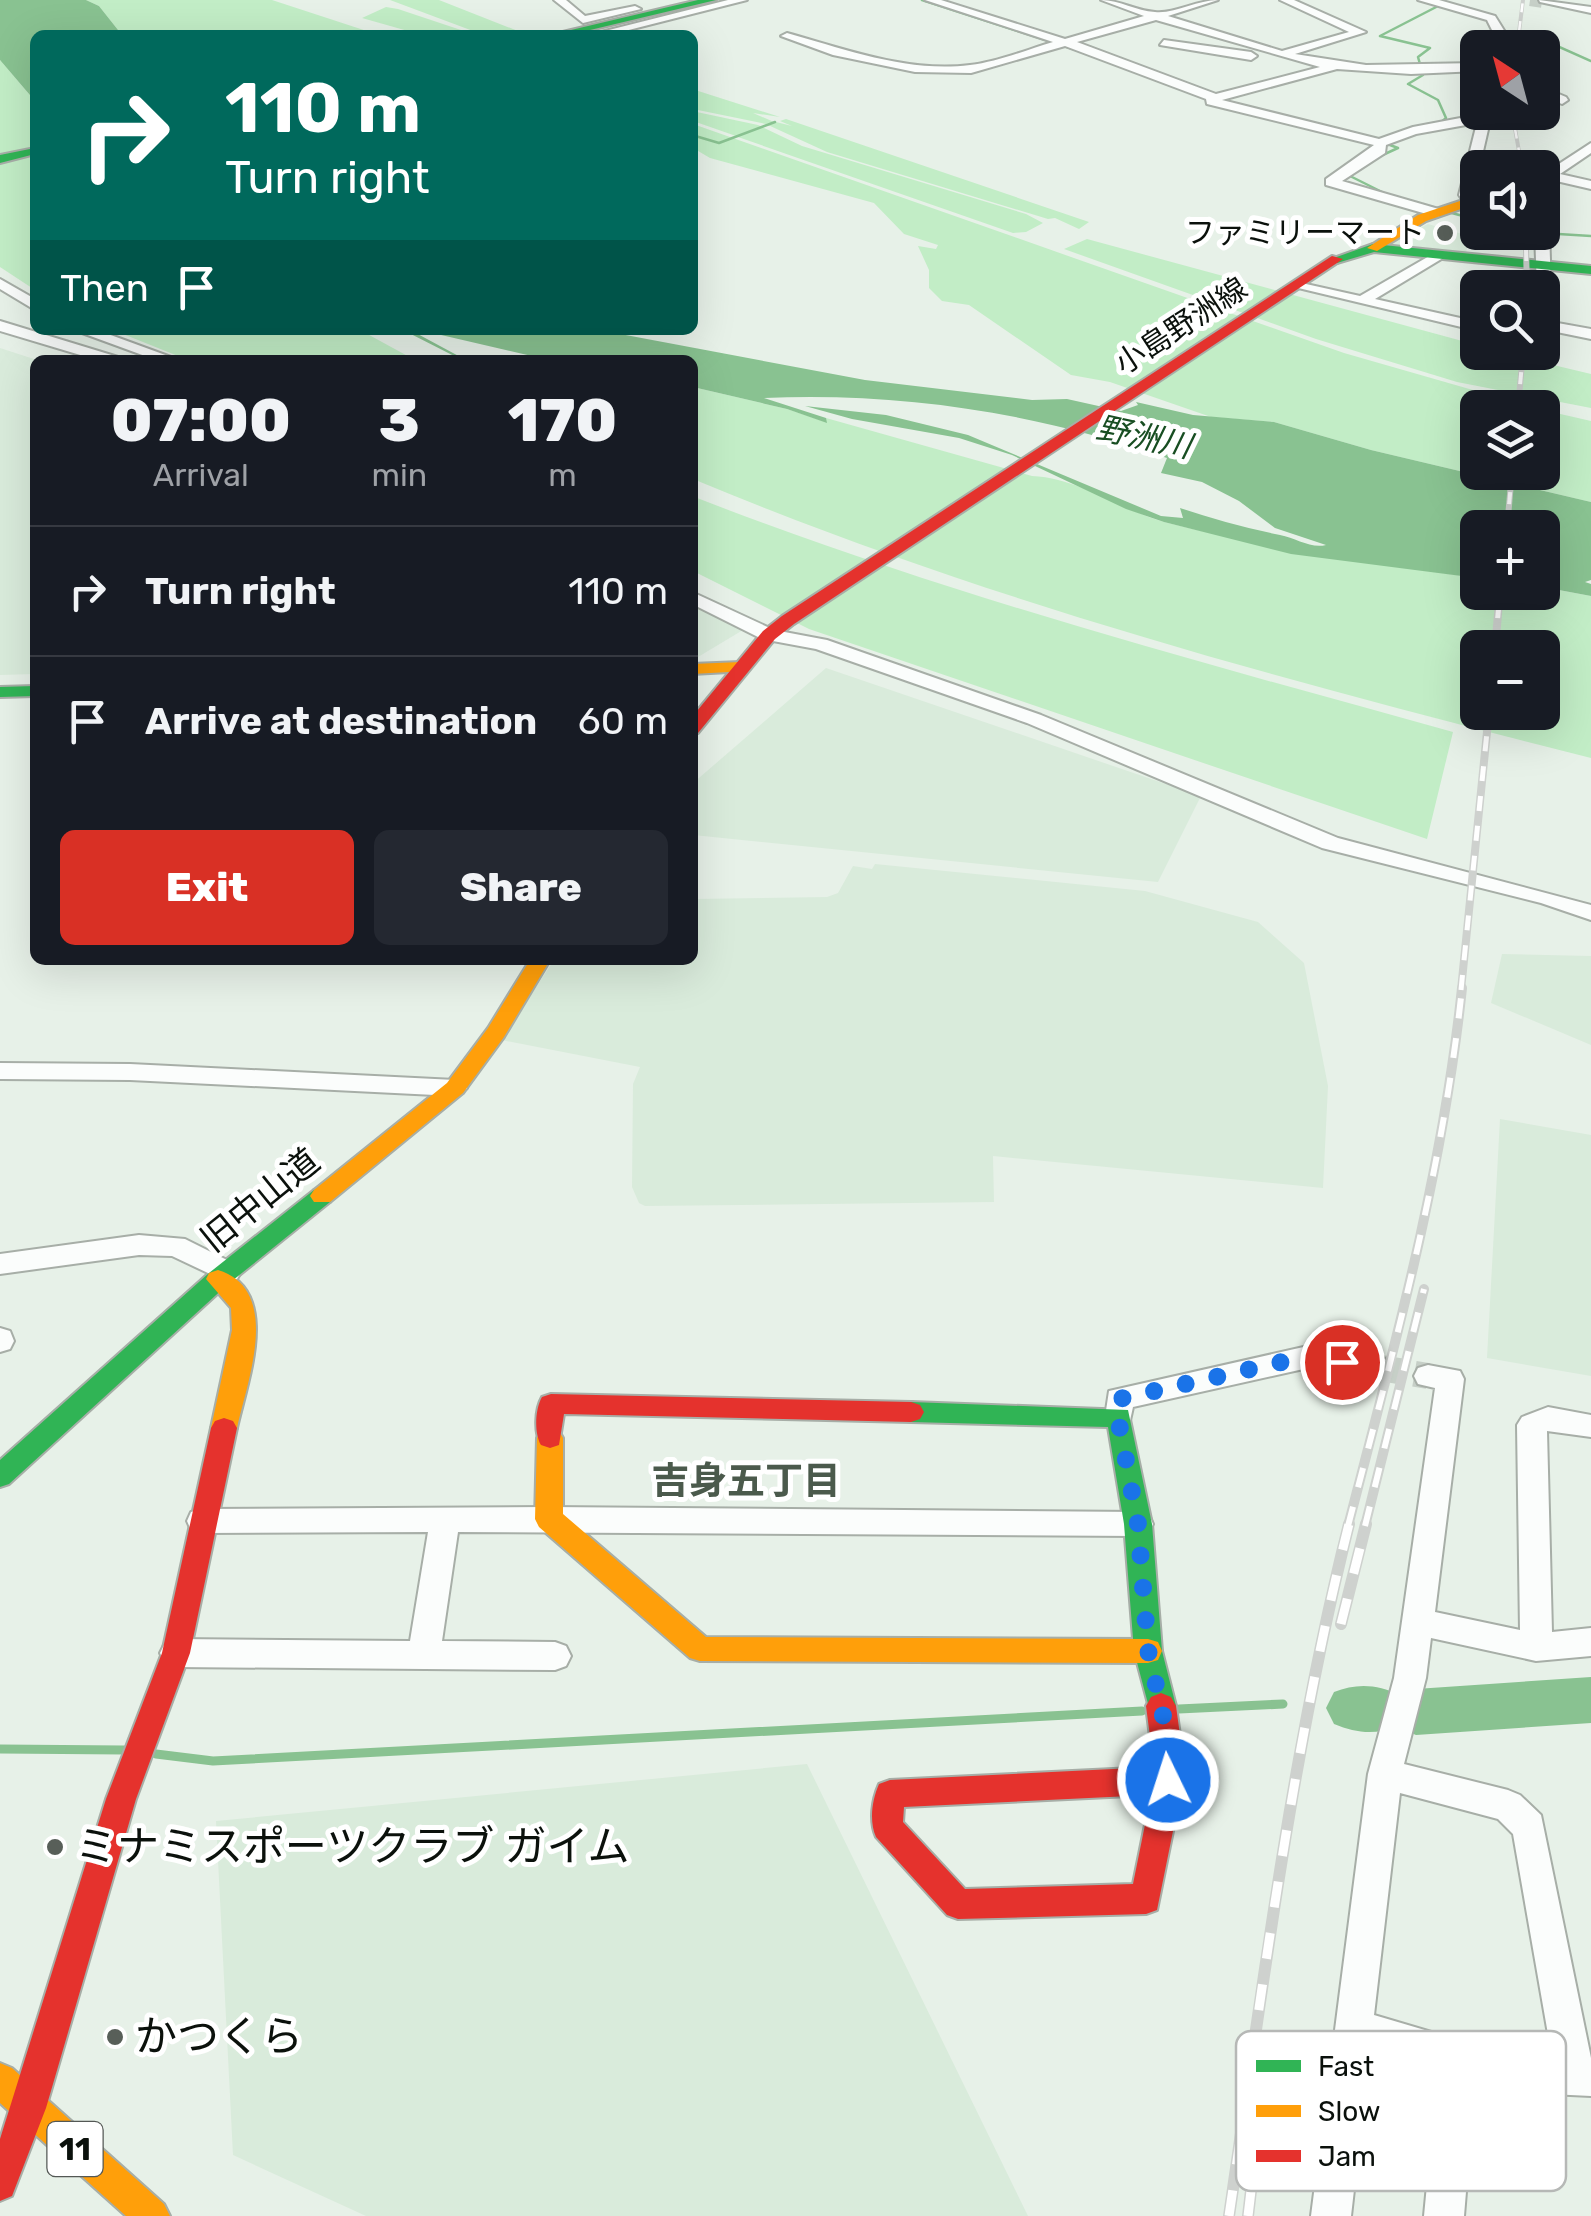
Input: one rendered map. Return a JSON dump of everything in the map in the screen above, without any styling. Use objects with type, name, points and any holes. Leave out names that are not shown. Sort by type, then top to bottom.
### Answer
[{"type":"street","points":[[559,0],[583,20],[679,0]]},
{"type":"street","points":[[577,30],[711,0]]},
{"type":"street","points":[[615,30],[742,0]]},
{"type":"street","points":[[930,0],[1112,58],[1215,98]]},
{"type":"street","points":[[1106,0],[1290,56],[1336,66],[1424,72],[1460,69]]},
{"type":"street","points":[[787,36],[837,53],[948,70],[998,63],[1213,0]]},
{"type":"street","points":[[1164,43],[1222,54],[1290,56],[1360,32],[1284,0]]},
{"type":"street","points":[[1422,0],[1467,8],[1492,18],[1497,30]]},
{"type":"street","points":[[1544,0],[1587,6]]},
{"type":"street","points":[[1147,48],[1204,30]]},
{"type":"street","points":[[1112,58],[1130,53]]},
{"type":"street","points":[[1336,66],[1211,102],[1382,142],[1460,121]]},
{"type":"street","points":[[1382,142],[1380,150],[1330,182],[1441,211]]},
{"type":"street","points":[[1560,169],[1591,146]]},
{"type":"street","points":[[0,158],[30,152]]},
{"type":"street","points":[[1560,181],[1591,185]]},
{"type":"street","points":[[1372,248],[1387,236],[1460,205]]},
{"type":"street","name":"小島野洲線","points":[[741,667],[788,620],[1340,257],[1372,248],[1591,270]]},
{"type":"street","points":[[1542,250],[1545,324],[1591,334]]},
{"type":"street","points":[[1365,299],[1438,255]]},
{"type":"street","points":[[0,283],[30,303]]},
{"type":"street","points":[[1293,288],[1365,299],[1460,323]]},
{"type":"street","points":[[0,326],[96,355]]},
{"type":"street","points":[[97,335],[156,355]]},
{"type":"street","points":[[698,600],[769,635],[820,644],[1034,719],[1330,843],[1549,898],[1591,913]]},
{"type":"street","points":[[698,669],[741,667]]},
{"type":"street","points":[[698,721],[741,667]]},
{"type":"street","points":[[0,692],[30,691]]},
{"type":"street","points":[[1549,898],[1591,902]]},
{"type":"street","name":"旧中山道","points":[[0,1476],[222,1276],[455,1088],[496,1032],[537,965]]},
{"type":"street","points":[[0,1070],[130,1072],[455,1088]]},
{"type":"street","points":[[0,1264],[139,1245],[176,1246],[222,1276],[243,1305],[245,1330],[176,1653],[115,1818],[30,2108],[0,2184]]},
{"type":"street","points":[[1168,1780],[890,1794],[887,1827],[958,1904],[1146,1899],[1168,1780],[1162,1710],[1148,1650],[1138,1524],[1118,1418],[1119,1399],[1308,1356],[1375,1367]]},
{"type":"street","points":[[1354,2031],[1385,1774],[1410,1678],[1450,1379],[1428,1376]]},
{"type":"street","points":[[1118,1418],[551,1404],[550,1519],[700,1648],[1148,1650]]},
{"type":"street","points":[[1536,1647],[1532,1426],[1548,1418],[1591,1426]]},
{"type":"street","points":[[424,1655],[445,1519]]},
{"type":"street","points":[[202,1521],[550,1519],[1138,1524]]},
{"type":"street","points":[[1418,1622],[1536,1647],[1591,1642]]},
{"type":"street","points":[[176,1653],[555,1656]]},
{"type":"street","points":[[1385,1774],[1508,1806],[1529,1826],[1582,2076]]},
{"type":"street","points":[[1354,2027],[1367,2031]]},
{"type":"street","name":"11","points":[[0,2080],[152,2216]]},
{"type":"street","points":[[1331,2216],[1334,2191]]},
{"type":"street","points":[[1444,2216],[1446,2191]]},
{"type":"shaded area","points":[[86,0],[272,0],[364,30],[118,30],[99,6]]},
{"type":"shaded area","points":[[390,0],[439,0],[515,30],[470,30]]},
{"type":"shaded area","points":[[386,7],[461,30],[404,30],[362,18]]},
{"type":"shaded area","points":[[0,60],[30,95],[30,287],[0,267]]},
{"type":"shaded area","points":[[698,91],[780,117],[753,113],[774,122],[766,124],[698,110]]},
{"type":"shaded area","points":[[698,112],[758,125],[802,146],[1026,214],[1043,223],[1026,232],[1013,233],[738,137],[759,127],[736,136],[698,123]]},
{"type":"shaded area","points":[[786,119],[1089,222],[1079,229],[1055,218],[827,152],[768,125],[776,122],[792,126],[780,121]]},
{"type":"shaded area","points":[[698,126],[1344,353],[1473,390],[1460,390],[1460,471],[1274,422],[1211,417],[1110,382],[1071,375],[969,305],[942,301],[929,288],[929,270],[918,246],[936,249],[938,245],[904,234],[874,203],[710,158],[698,151]]},
{"type":"shaded area","points":[[1428,224],[1460,233],[1460,250],[1467,250],[1466,253],[1394,246],[1391,242]]},
{"type":"shaded area","points":[[1087,239],[1460,340],[1460,370],[1560,370],[1560,367],[1591,374],[1591,408],[1560,402],[1560,390],[1498,390],[1457,382],[1316,339],[1064,249]]},
{"type":"shaded area","points":[[126,335],[369,335],[406,355],[176,355]]},
{"type":"shaded area","points":[[0,348],[30,358],[30,674],[0,675]]},
{"type":"shaded area","points":[[698,388],[1050,478],[1168,523],[1322,554],[1460,575],[1460,610],[1560,610],[1560,590],[1591,596],[1591,758],[1483,730],[1560,730],[1560,630],[1460,630],[1460,724],[1137,635],[913,563],[698,481]]},
{"type":"shaded area","points":[[1560,414],[1591,421],[1591,502],[1540,490],[1560,490]]},
{"type":"shaded area","points":[[698,498],[974,595],[1453,732],[1427,839],[809,629],[698,574]]},
{"type":"shaded area","points":[[698,605],[748,627],[698,657]]},
{"type":"shaded area","points":[[826,668],[1201,796],[1158,882],[698,836],[698,779]]},
{"type":"shaded area","points":[[875,864],[1145,891],[1258,922],[1304,963],[1328,1086],[1323,1188],[993,1156],[994,1202],[645,1206],[639,1203],[632,1187],[633,1084],[640,1067],[501,1040],[551,965],[698,965],[698,899],[827,897],[838,893],[853,866],[872,869]]},
{"type":"shaded area","points":[[1502,954],[1591,956],[1591,1045],[1491,1003]]},
{"type":"shaded area","points":[[1500,1119],[1591,1135],[1591,1376],[1487,1358]]},
{"type":"shaded area","points":[[807,1764],[1028,2216],[366,2216],[233,2155],[216,1821]]},
{"type":"water","points":[[0,0],[86,0],[99,6],[118,30],[30,30],[30,95],[0,60]]},
{"type":"water","points":[[413,335],[420,335],[457,355],[452,355]]},
{"type":"water","name":"野洲川","points":[[441,335],[626,335],[865,380],[1032,400],[1067,399],[1121,411],[1138,405],[1136,402],[1193,415],[1274,422],[1460,471],[1460,490],[1540,490],[1591,502],[1591,580],[1585,582],[1591,584],[1591,596],[1560,590],[1560,510],[1460,510],[1460,576],[1291,554],[1126,509],[1012,455],[959,438],[852,419],[805,406],[886,415],[968,435],[1161,516],[1183,518],[1180,508],[1309,544],[1326,545],[1275,528],[1239,501],[1202,482],[1161,473],[1167,458],[1068,429],[968,409],[867,399],[764,398],[826,418],[827,423],[787,409],[698,388],[698,355],[527,355]]},
{"type":"waterway","points":[[922,0],[1073,49]]},
{"type":"waterway","points":[[1439,124],[1446,118],[1438,100],[1408,84],[1423,75],[1418,57],[1430,48],[1380,36],[1442,4]]},
{"type":"waterway","points":[[1454,5],[1494,18]]},
{"type":"waterway","points":[[1560,47],[1591,61]]},
{"type":"waterway","points":[[698,137],[719,143],[775,122]]},
{"type":"waterway","points":[[1376,158],[1398,148],[1382,142]]},
{"type":"waterway","points":[[1353,174],[1350,176],[1388,195]]},
{"type":"waterway","points":[[1448,212],[1460,215]]},
{"type":"waterway","points":[[1560,234],[1591,236]]},
{"type":"waterway","points":[[1416,1712],[1591,1700]]},
{"type":"waterway","points":[[1179,1709],[1283,1704]]},
{"type":"waterway","points":[[1352,1708],[1380,1710]]},
{"type":"waterway","points":[[156,1754],[213,1761],[1142,1711]]},
{"type":"waterway","points":[[0,1749],[124,1750]]},
{"type":"tunnel","points":[[1530,0],[1544,2]]},
{"type":"tunnel","points":[[1375,1367],[1428,1376]]},
{"type":"railway","points":[[1519,30],[1523,0]]},
{"type":"railway","points":[[1515,130],[1519,150]]},
{"type":"railway","points":[[1526,250],[1527,270]]},
{"type":"railway","points":[[1520,390],[1521,370]]},
{"type":"railway","points":[[1509,510],[1510,490]]},
{"type":"railway","points":[[1497,630],[1498,610]]},
{"type":"railway","points":[[1461,990],[1487,730]]},
{"type":"railway","points":[[1348,1526],[1430,1192],[1462,988]]},
{"type":"railway","points":[[1365,1526],[1424,1289]]},
{"type":"railway","points":[[1256,2031],[1295,1782],[1349,1524]]},
{"type":"railway","points":[[1341,1624],[1366,1524]]},
{"type":"railway","points":[[1229,2216],[1236,2168]]},
{"type":"railway","points":[[1248,2216],[1251,2191]]},
{"type":"traffic: fast","points":[[577,30],[711,0]]},
{"type":"traffic: fast","points":[[0,159],[30,152]]},
{"type":"traffic: fast","points":[[1337,259],[1373,248],[1591,270]]},
{"type":"traffic: fast","points":[[0,692],[30,691]]},
{"type":"traffic: fast","points":[[0,1476],[218,1279],[322,1196]]},
{"type":"traffic: fast","points":[[911,1412],[1119,1417],[1138,1524],[1148,1651],[1161,1706]]},
{"type":"traffic: slow","points":[[1373,248],[1422,218],[1460,205]]},
{"type":"traffic: slow","points":[[698,669],[741,667]]},
{"type":"traffic: slow","points":[[322,1196],[455,1088],[496,1032],[537,965]]},
{"type":"traffic: slow","points":[[218,1279],[243,1305],[245,1330],[224,1428]]},
{"type":"traffic: slow","points":[[550,1438],[549,1519],[700,1649],[1148,1651]]},
{"type":"traffic: slow","points":[[0,2080],[152,2216]]},
{"type":"traffic: jam","points":[[698,722],[769,635],[788,620],[1337,259]]},
{"type":"traffic: jam","points":[[550,1438],[551,1404],[911,1412]]},
{"type":"traffic: jam","points":[[0,2184],[29,2108],[121,1799],[176,1653],[224,1428]]},
{"type":"traffic: jam","points":[[1161,1706],[1170,1772],[1146,1899],[958,1904],[887,1827],[890,1794],[1169,1780]]},
{"type":"place","name":"ファミリーマート","points":[[1445,233]]},
{"type":"place","name":"ミナミスポーツクラブ ガイム","points":[[55,1847]]},
{"type":"place","name":"かつくら","points":[[115,2037]]},
{"type":"district","name":"吉身五丁目","points":[[746,1481]]},
{"type":"route","points":[[1168,1780],[1164,1720],[1148,1650],[1138,1524],[1118,1418],[1119,1399],[1308,1356],[1342,1362]]}]
